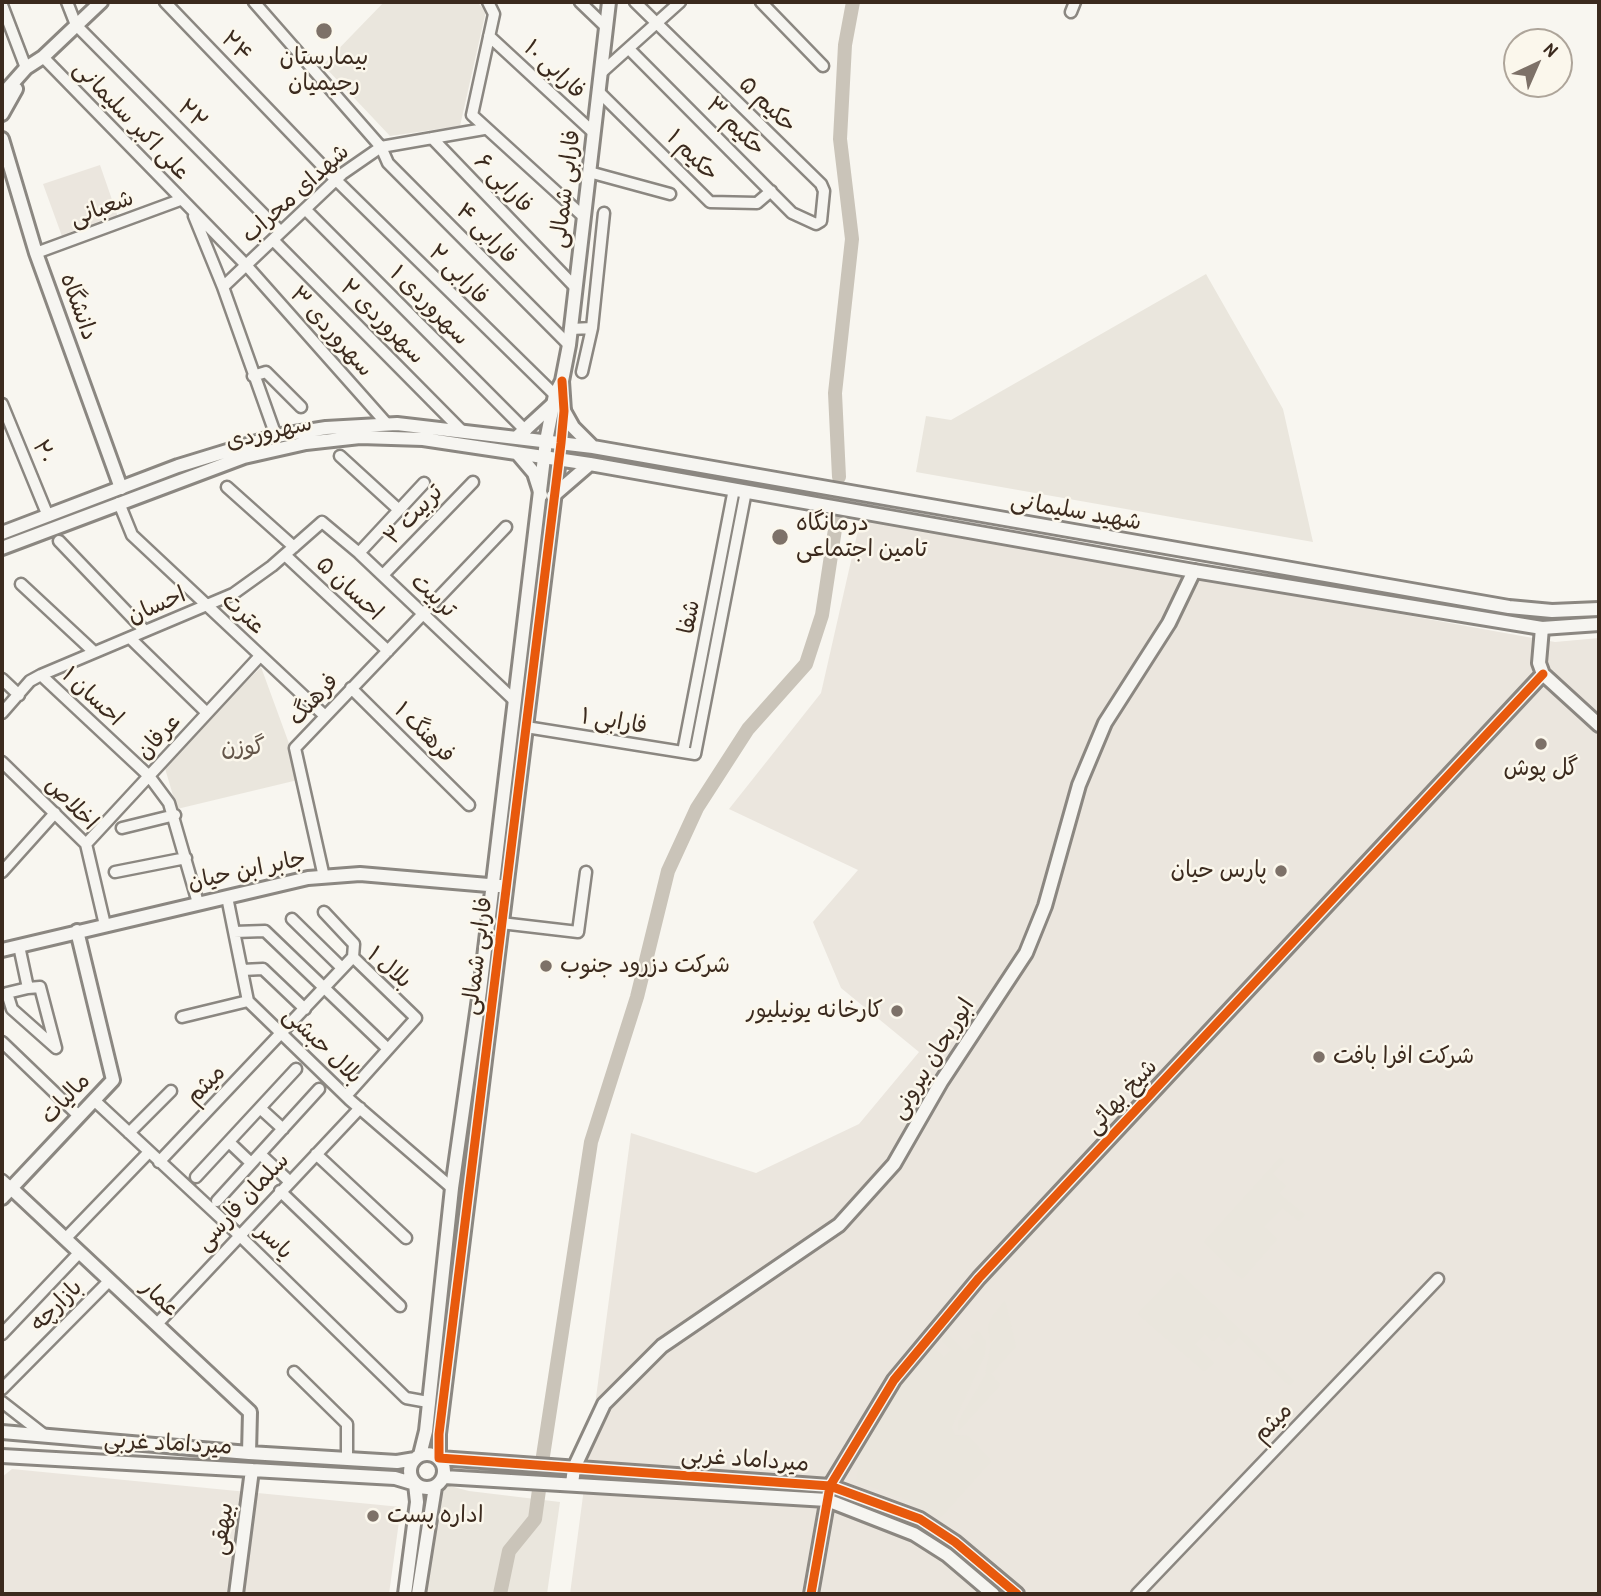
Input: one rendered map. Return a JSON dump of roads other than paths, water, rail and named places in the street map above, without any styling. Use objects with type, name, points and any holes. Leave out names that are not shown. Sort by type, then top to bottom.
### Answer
[{"type":"street","points":[[67,2],[76,25]]},
{"type":"street","points":[[2,95],[101,2]]},
{"type":"street","name":"۲۴","points":[[165,2],[336,180]]},
{"type":"street","name":"فارابی ۴","points":[[254,2],[381,147],[388,163],[569,345]]},
{"type":"street","points":[[488,2],[494,13],[471,111],[484,129],[584,217]]},
{"type":"street","points":[[580,2],[606,27]]},
{"type":"street","name":"فارابی شمالی","points":[[417,1457],[426,1431],[452,1188],[526,727],[546,501],[546,441],[569,345],[609,2]]},
{"type":"street","name":"حکیم ۵","points":[[635,2],[821,184],[824,191],[819,224]]},
{"type":"street","points":[[602,72],[680,2]]},
{"type":"street","points":[[761,2],[823,66]]},
{"type":"street","points":[[2,5],[36,62]]},
{"type":"street","name":"۲۲","points":[[76,25],[277,236]]},
{"type":"street","name":"فارابی ۱۰","points":[[489,36],[594,133]]},
{"type":"street","name":"حکیم ۳","points":[[629,49],[792,213],[819,224]]},
{"type":"street","points":[[2,114],[9,97],[36,62]]},
{"type":"street","name":"علی اکبر سلیمانی","points":[[36,62],[246,265]]},
{"type":"street","name":"حکیم ۱","points":[[599,92],[710,202],[757,203],[771,191]]},
{"type":"street","name":"شهدای محراب","points":[[223,287],[336,180],[381,147],[484,129]]},
{"type":"street","name":"فارابی ۶","points":[[432,138],[576,288]]},
{"type":"street","name":"دانشگاه","points":[[2,139],[36,253],[121,488]]},
{"type":"street","points":[[589,172],[670,194]]},
{"type":"street","name":"فارابی ۲","points":[[336,180],[557,403]]},
{"type":"street","name":"شعبانی","points":[[36,253],[180,200]]},
{"type":"street","name":"سهروردی ۱","points":[[305,209],[521,434]]},
{"type":"street","name":"علی اکبر سلیمانی","points":[[192,212],[223,287],[276,436]]},
{"type":"street","points":[[582,372],[592,328],[604,213]]},
{"type":"street","name":"سهروردی ۲","points":[[277,236],[464,432]]},
{"type":"street","name":"سهروردی ۳","points":[[246,265],[387,424]]},
{"type":"street","points":[[571,329],[592,328]]},
{"type":"street","points":[[253,376],[266,372],[301,408]]},
{"type":"street","points":[[521,434],[557,403],[573,427],[593,447]]},
{"type":"street","name":"فارابی شمالی","points":[[439,1458],[439,1434],[501,923],[499,886],[515,701],[546,501],[561,443],[557,403]]},
{"type":"street","name":"۲۰","points":[[2,404],[48,516]]},
{"type":"street","name":"سهروردی","points":[[2,533],[121,488],[276,436],[326,428],[387,424],[464,432],[521,434],[546,441]]},
{"type":"street","name":"سهروردی","points":[[2,548],[244,457],[306,443],[360,437],[423,439],[558,459]]},
{"type":"street","name":"شهید سلیمانی","points":[[546,441],[1508,607],[1552,611],[1599,609]]},
{"type":"street","points":[[517,453],[534,473],[546,501],[590,464]]},
{"type":"street","points":[[340,456],[399,510]]},
{"type":"street","name":"شهید سلیمانی","points":[[558,459],[1194,571],[1542,628],[1599,624]]},
{"type":"street","name":"تربیت ۲","points":[[383,575],[473,482]]},
{"type":"street","points":[[359,553],[424,483]]},
{"type":"street","points":[[227,487],[293,547]]},
{"type":"street","name":"شفا","points":[[683,752],[730,507],[740,490]]},
{"type":"street","name":"شفا","points":[[695,754],[743,509],[740,490]]},
{"type":"street","name":"عترت","points":[[119,503],[132,535],[325,716]]},
{"type":"street","points":[[730,507],[743,509]]},
{"type":"street","name":"تربیت","points":[[322,522],[383,575],[515,701]]},
{"type":"street","name":"احسان","points":[[2,713],[41,675],[233,594],[285,555],[322,522]]},
{"type":"street","name":"فرهنگ","points":[[324,877],[295,748],[506,527]]},
{"type":"street","points":[[59,541],[145,631]]},
{"type":"street","name":"احسان ۵","points":[[285,555],[388,651]]},
{"type":"street","name":"ابوریحان بیرونی","points":[[572,1484],[574,1468],[604,1404],[662,1346],[839,1225],[894,1164],[941,1082],[1026,953],[1045,906],[1079,785],[1105,723],[1168,624],[1194,571]]},
{"type":"street","points":[[21,584],[93,651]]},
{"type":"street","points":[[715,587],[727,589]]},
{"type":"street","points":[[1542,628],[1539,663],[1543,674],[1599,725]]},
{"type":"street","points":[[130,638],[207,713]]},
{"type":"street","name":"عرفان","points":[[86,844],[260,656]]},
{"type":"street","name":"شیخ بهائی","points":[[811,1594],[830,1486],[894,1380],[979,1278],[1543,674]]},
{"type":"street","name":"احسان ۱","points":[[41,675],[149,776],[175,816],[198,903]]},
{"type":"street","points":[[2,679],[19,695]]},
{"type":"street","name":"فرهنگ ۱","points":[[351,688],[469,805]]},
{"type":"street","name":"فارابی ۱","points":[[526,727],[695,754]]},
{"type":"street","name":"اخلاص","points":[[2,762],[86,844],[105,925]]},
{"type":"street","points":[[2,872],[55,813]]},
{"type":"street","points":[[122,828],[175,816]]},
{"type":"street","points":[[115,872],[187,858]]},
{"type":"street","points":[[501,923],[578,932],[586,872]]},
{"type":"street","name":"جابر ابن حیان","points":[[2,950],[198,903],[324,877],[360,874],[499,886]]},
{"type":"street","points":[[182,1017],[248,1001],[227,897]]},
{"type":"street","points":[[324,912],[354,944],[352,957]]},
{"type":"street","points":[[292,919],[342,968]]},
{"type":"street","name":"مالیات","points":[[5,1189],[113,1080],[77,931]]},
{"type":"street","points":[[234,932],[265,931],[388,1049],[346,1096]]},
{"type":"street","points":[[19,946],[28,988]]},
{"type":"street","name":"بلال ۱","points":[[282,1034],[352,957],[416,1018],[388,1049]]},
{"type":"street","points":[[242,970],[264,969],[305,1009]]},
{"type":"street","points":[[40,987],[56,1048],[12,1009],[7,993],[28,988],[40,987]]},
{"type":"street","name":"بلال حبشی","points":[[248,1001],[346,1096],[452,1188]]},
{"type":"street","name":"میثم","points":[[159,1162],[282,1034]]},
{"type":"street","points":[[2,1042],[79,1116]]},
{"type":"street","points":[[196,1177],[296,1069]]},
{"type":"street","points":[[216,1200],[319,1089]]},
{"type":"street","points":[[129,1133],[171,1091]]},
{"type":"street","name":"یاسر","points":[[95,1101],[238,1234],[406,1398],[428,1402]]},
{"type":"street","points":[[260,1108],[283,1129]]},
{"type":"street","name":"سلمان فارسی","points":[[157,1324],[238,1234],[360,1108]]},
{"type":"street","points":[[229,1142],[251,1163]]},
{"type":"street","points":[[65,1239],[149,1153]]},
{"type":"street","points":[[260,1154],[289,1181]]},
{"type":"street","points":[[316,1154],[406,1238]]},
{"type":"street","name":"عمار","points":[[5,1189],[65,1239],[250,1412],[249,1453]]},
{"type":"street","points":[[280,1191],[400,1306]]},
{"type":"street","points":[[2,1334],[79,1252]]},
{"type":"street","name":"میثم","points":[[1137,1594],[1438,1279]]},
{"type":"street","name":"بازارچه","points":[[2,1389],[110,1280]]},
{"type":"street","points":[[294,1371],[347,1424],[346,1459]]},
{"type":"street","points":[[2,1402],[43,1434]]},
{"type":"street","name":"میرداماد غربی","points":[[2,1433],[397,1462],[417,1457]]},
{"type":"street","points":[[405,1594],[417,1502],[415,1484],[410,1474],[417,1457],[430,1454],[439,1458],[444,1467],[418,1594]]},
{"type":"street","name":"میرداماد غربی","points":[[2,1456],[396,1478],[415,1484]]},
{"type":"street","name":"میرداماد غربی","points":[[439,1458],[830,1486],[879,1501],[920,1520],[955,1542],[1017,1594]]},
{"type":"street","name":"بیهقی","points":[[236,1594],[252,1470]]},
{"type":"street","points":[[415,1484],[425,1489],[439,1482]]},
{"type":"street","name":"میرداماد غربی","points":[[439,1482],[572,1484],[827,1500],[914,1534],[947,1555],[992,1594]]},
{"type":"waterway","points":[[839,477],[835,393],[852,239],[840,139],[845,45],[853,2]]},
{"type":"waterway","points":[[543,1456],[591,1142],[637,997],[668,871],[697,808],[748,729],[806,664],[822,615],[837,516]]},
{"type":"waterway","points":[[500,1594],[509,1551],[535,1519],[539,1490]]},
{"type":"place","name":"بیمارستان رحیمیان","points":[[324,31]]},
{"type":"place","name":"درمانگاه تامین اجتماعی","points":[[780,537]]},
{"type":"place","name":"گل پوش","points":[[1541,744]]},
{"type":"place","name":"پارس حیان","points":[[1281,871]]},
{"type":"place","name":"شرکت دزرود جنوب","points":[[546,966]]},
{"type":"place","name":"کارخانه یونیلیور","points":[[897,1011]]},
{"type":"place","name":"شرکت افرا بافت","points":[[1319,1057]]},
{"type":"place","name":"اداره پست","points":[[373,1516]]},
{"type":"park label","name":"گوزن","points":[[243,748]]}]
